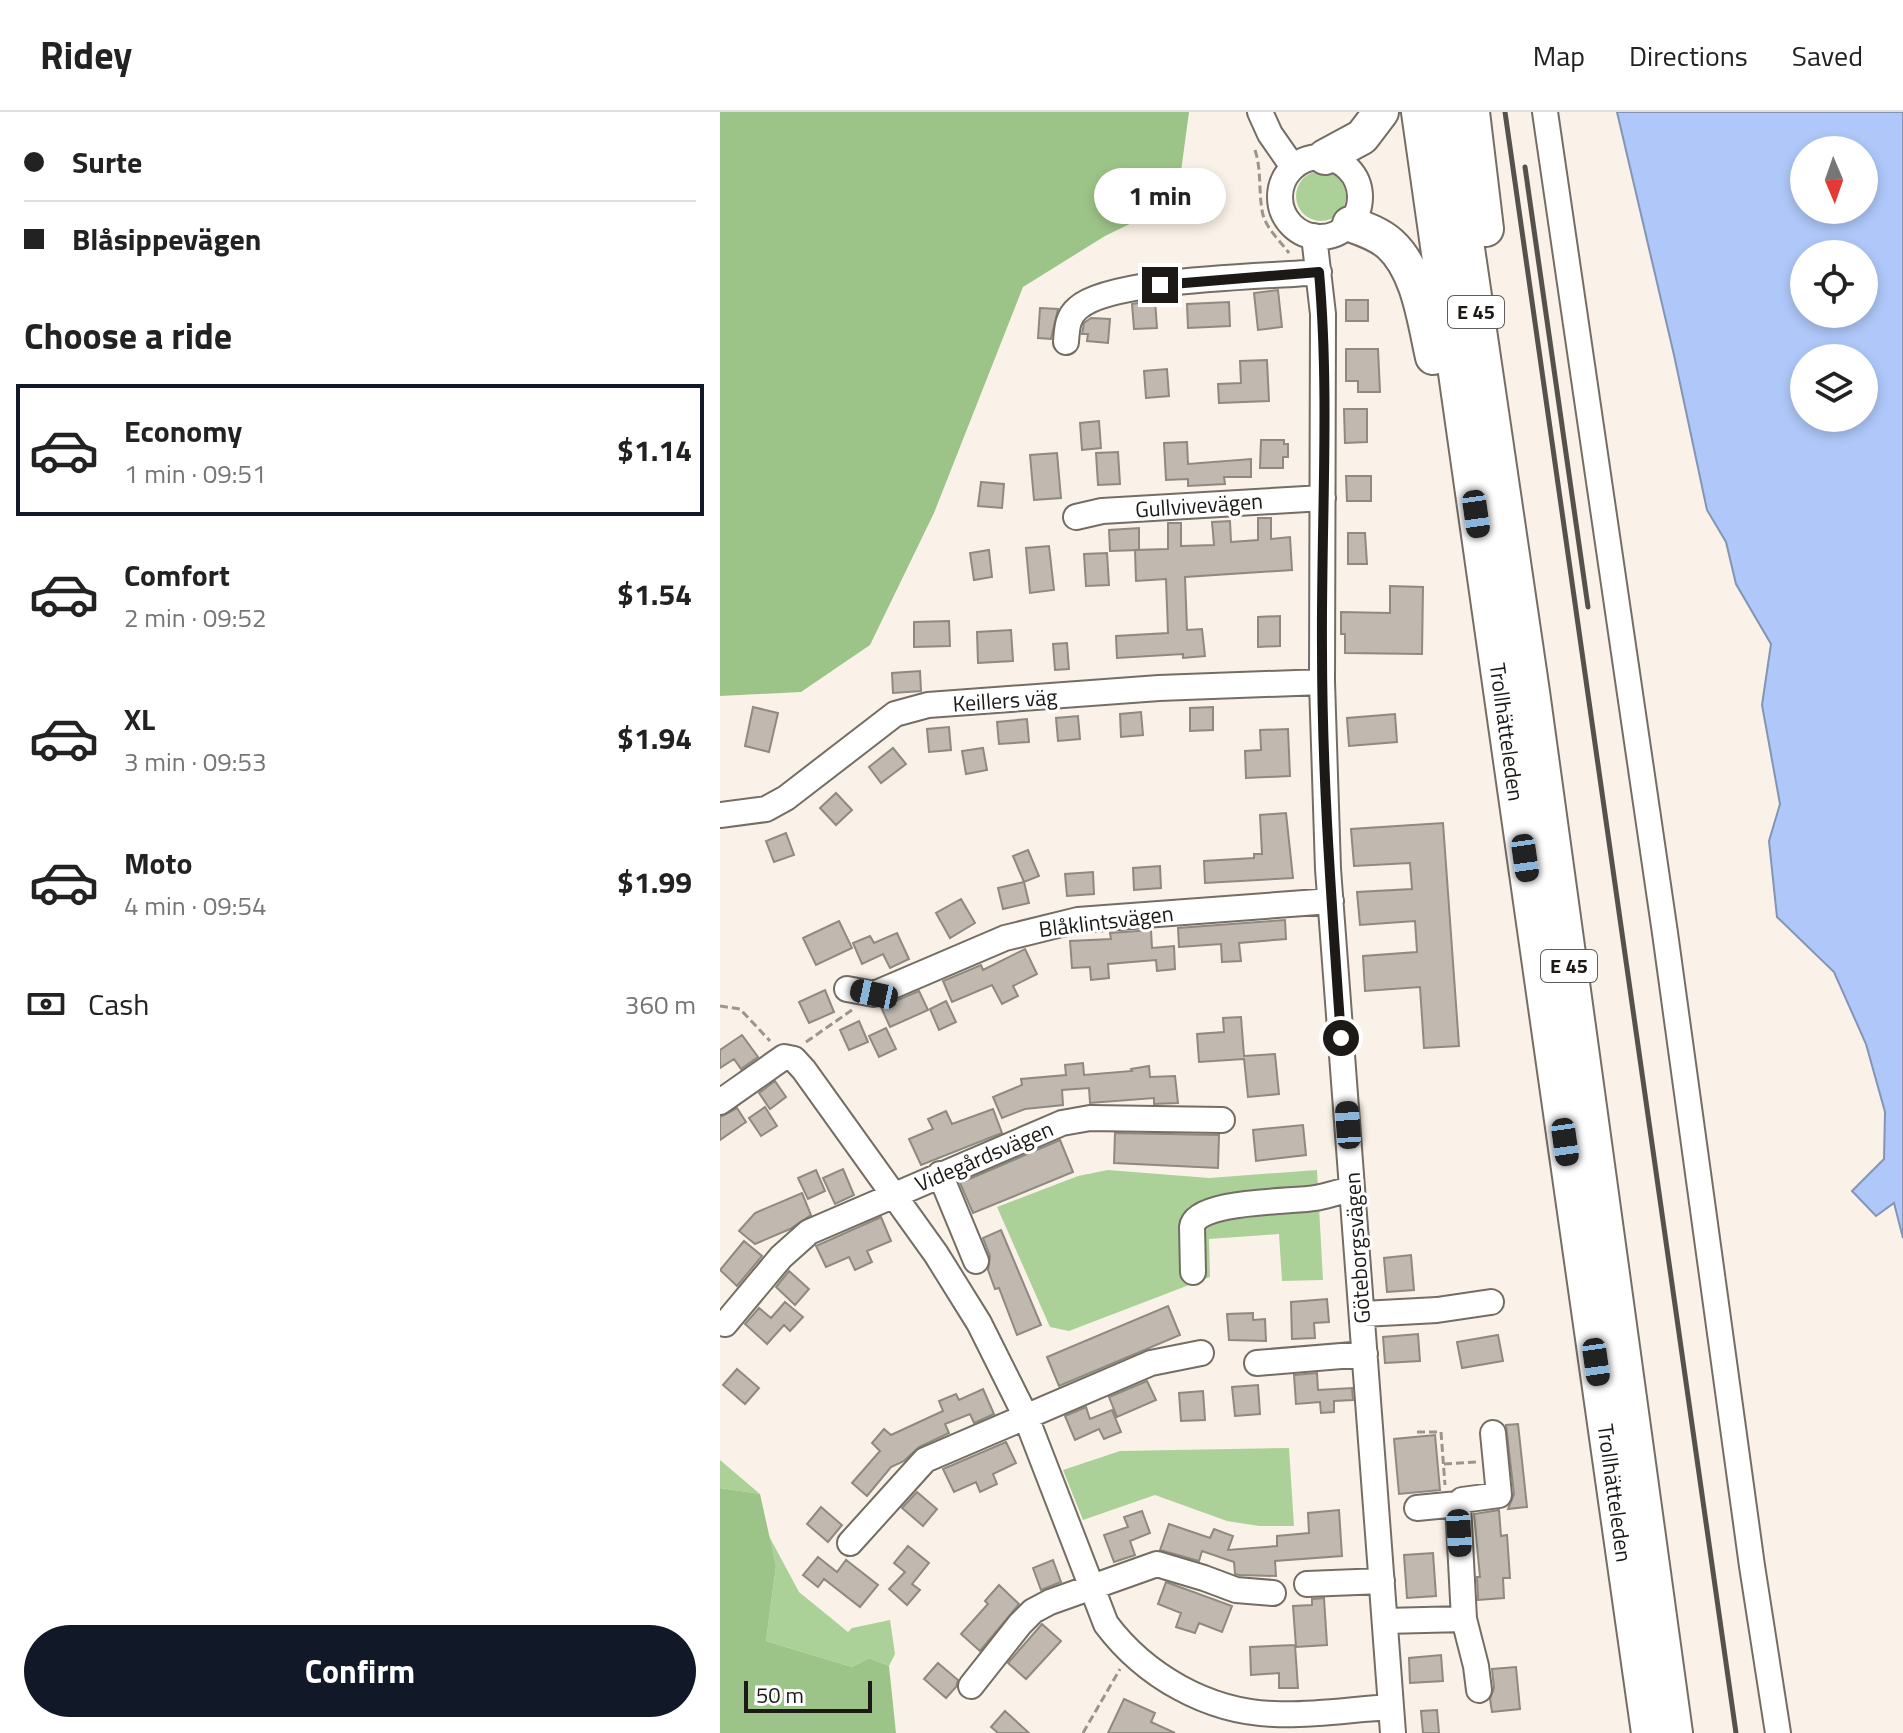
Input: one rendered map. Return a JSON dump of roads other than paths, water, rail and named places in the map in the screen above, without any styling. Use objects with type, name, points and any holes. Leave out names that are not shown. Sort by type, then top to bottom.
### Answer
[{"type":"highway","points":[[1325,157],[1362,137],[1381,112]]},
{"type":"highway","name":"Trollhätteleden","points":[[1419,112],[1491,513],[1675,1733]]},
{"type":"highway","name":"Trollhätteleden","points":[[1447,112],[1491,513],[1649,1733]]},
{"type":"highway","points":[[1472,112],[1507,420],[1491,513]]},
{"type":"highway","points":[[1350,224],[1379,236],[1393,246],[1412,279],[1491,513]]},
{"type":"street","points":[[1260,112],[1270,134],[1293,167]]},
{"type":"street","points":[[1545,112],[1593,424],[1778,1733]]},
{"type":"street","points":[[1325,157],[1348,167],[1359,185],[1360,205],[1350,224],[1336,234],[1314,236],[1296,229],[1287,220],[1282,208],[1282,183],[1293,167],[1308,158],[1325,157]]},
{"type":"street","name":"Göteborgsvägen","points":[[1314,236],[1310,273],[1323,325],[1322,682],[1331,901],[1393,1733]]},
{"type":"street","points":[[1066,342],[1068,324],[1076,309],[1108,293],[1139,287],[1310,273]]},
{"type":"street","name":"Gullvivevägen","points":[[1076,517],[1102,511],[1323,498]]},
{"type":"street","name":"Keillers väg","points":[[720,815],[766,809],[786,798],[895,714],[928,705],[1159,688],[1322,682]]},
{"type":"street","name":"Blåklintsvägen","points":[[847,989],[874,994],[1005,938],[1055,925],[1103,918],[1331,901]]},
{"type":"street","name":"Videgårdsvägen","points":[[720,1102],[784,1057],[794,1059],[892,1196],[990,1318],[1106,1624],[1129,1651],[1168,1681],[1205,1700],[1242,1711],[1276,1714],[1391,1707]]},
{"type":"street","name":"Videgårdsvägen","points":[[725,1324],[781,1257],[809,1232],[1062,1123],[1090,1118],[1222,1120]]},
{"type":"street","points":[[940,1174],[976,1261]]},
{"type":"street","points":[[1193,1272],[1192,1227],[1198,1215],[1246,1204],[1314,1198],[1352,1190]]},
{"type":"street","points":[[1363,1314],[1437,1310],[1491,1302]]},
{"type":"street","points":[[850,1543],[925,1460],[1151,1363],[1201,1353]]},
{"type":"street","points":[[1257,1363],[1365,1354]]},
{"type":"street","points":[[1417,1508],[1499,1495],[1493,1433]]},
{"type":"street","points":[[1452,1504],[1464,1619],[1479,1690]]},
{"type":"street","points":[[971,1686],[1033,1611],[1157,1564],[1236,1590],[1273,1593]]},
{"type":"street","points":[[1307,1584],[1382,1581]]},
{"type":"street","points":[[1385,1621],[1464,1619]]},
{"type":"water","points":[[1617,112],[1903,112],[1903,1238],[1894,1203],[1876,1216],[1852,1191],[1884,1159],[1885,1112],[1866,1044],[1834,972],[1777,917],[1769,841],[1780,804],[1762,705],[1771,644],[1736,584],[1726,542],[1707,510]]},
{"type":"railway","points":[[1505,112],[1736,1733]]},
{"type":"railway","points":[[1525,167],[1588,607]]}]
